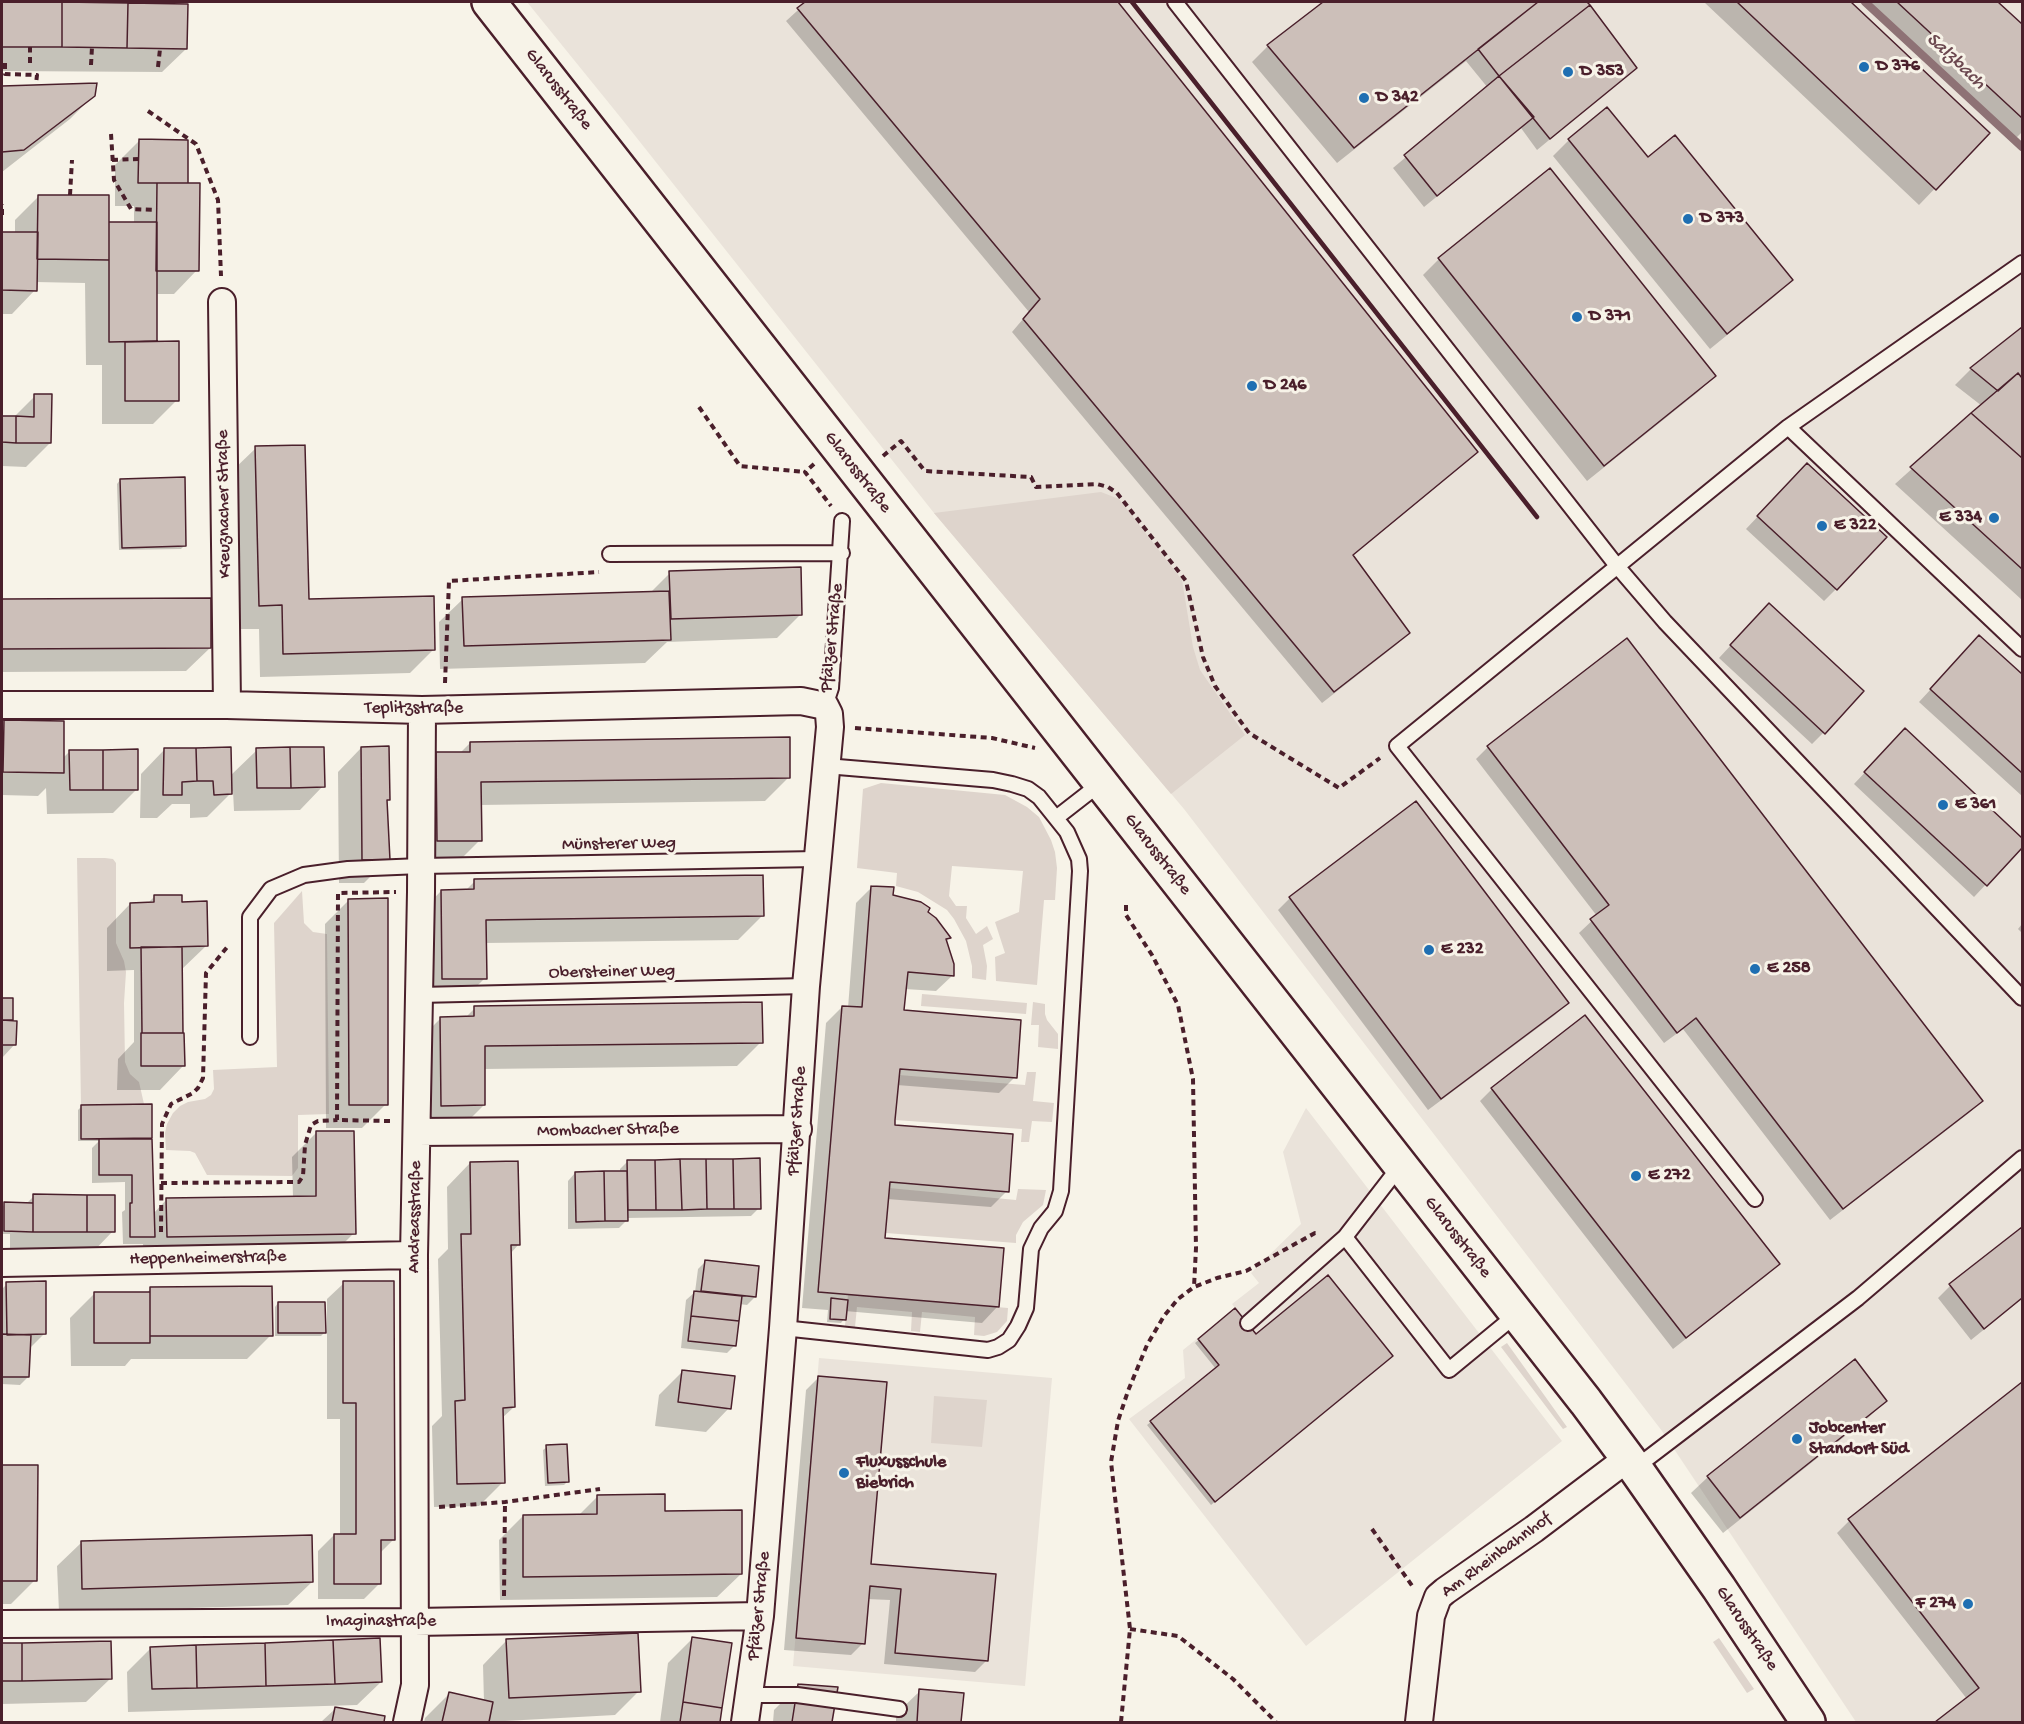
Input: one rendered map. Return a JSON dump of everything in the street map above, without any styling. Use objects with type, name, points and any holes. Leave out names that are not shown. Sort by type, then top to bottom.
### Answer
[{"type":"street","name":"Glarusstraße","points":[[489,2],[1632,1463],[1808,1722]]},
{"type":"street","name":"Kreuznacher Straße","points":[[222,302],[227,705]]},
{"type":"street","name":"Teplitzstraße","points":[[2,705],[227,705],[433,710],[801,701],[828,716]]},
{"type":"street","name":"Andreasstraße","points":[[407,1722],[415,1685],[414,1255],[421,866],[433,710]]},
{"type":"street","name":"Pfälzer Straße","points":[[745,1722],[760,1616],[828,716]]},
{"type":"street","name":"Mombacher Straße","points":[[418,1127],[798,1129]]},
{"type":"street","name":"Heppenheimerstraße","points":[[2,1263],[414,1255]]},
{"type":"street","name":"Am Rheinbahnhof","points":[[1419,1722],[1431,1616],[1438,1598],[1445,1590],[1632,1463]]},
{"type":"street","name":"Imaginastraße","points":[[2,1624],[415,1622],[760,1616]]},
{"type":"lane","points":[[1175,2],[1617,566],[1665,622],[2022,998]]},
{"type":"lane","points":[[1755,1199],[1396,746],[1788,427],[2022,263]]},
{"type":"lane","points":[[1788,427],[2022,649]]},
{"type":"lane","name":"Pfälzer Straße","points":[[828,716],[842,553],[842,521]]},
{"type":"lane","points":[[610,554],[842,553]]},
{"type":"lane","points":[[783,1328],[988,1350],[998,1347],[1008,1340],[1018,1326],[1026,1308],[1031,1249],[1041,1228],[1055,1211],[1061,1191],[1080,871],[1075,846],[1039,797],[1028,789],[993,780],[826,766]]},
{"type":"lane","points":[[1056,818],[1101,783]]},
{"type":"lane","name":"Münsterer Weg","points":[[250,917],[272,889],[304,875],[348,869],[817,859]]},
{"type":"lane","points":[[250,917],[250,1037]]},
{"type":"lane","name":"Obersteiner Weg","points":[[419,995],[806,986]]},
{"type":"lane","points":[[1632,1463],[1858,1298],[2022,1158]]},
{"type":"lane","points":[[1248,1323],[1345,1237],[1401,1166]]},
{"type":"lane","points":[[1345,1237],[1449,1370],[1517,1314]]},
{"type":"lane","points":[[749,1695],[796,1695],[899,1709]]},
{"type":"path","points":[[30,47],[30,63]]},
{"type":"path","points":[[91,65],[92,47]]},
{"type":"path","points":[[158,67],[160,49]]},
{"type":"path","points":[[5,63],[5,74],[37,75],[36,84]]},
{"type":"path","points":[[148,111],[196,144],[218,200],[222,302]]},
{"type":"path","points":[[111,134],[114,180],[131,209],[157,210]]},
{"type":"path","points":[[112,160],[138,159]]},
{"type":"path","points":[[70,195],[72,160]]},
{"type":"path","points":[[2,204],[2,215]]},
{"type":"path","points":[[699,407],[740,466],[805,472],[836,446]]},
{"type":"path","points":[[887,453],[901,441],[925,471],[1031,477],[1036,487],[1096,484],[1108,487],[1117,493],[1186,581],[1203,657],[1215,686],[1249,733],[1339,788],[1396,746]]},
{"type":"path","points":[[805,472],[842,521]]},
{"type":"path","points":[[433,710],[449,581],[599,573],[610,554]]},
{"type":"path","points":[[828,716],[992,738],[1039,749]]},
{"type":"path","points":[[338,1120],[338,893],[421,892]]},
{"type":"path","points":[[1126,905],[1126,915],[1152,955],[1178,1005],[1193,1079],[1196,1248],[1194,1287]]},
{"type":"path","points":[[161,1260],[161,1130],[171,1104],[192,1093],[198,1088],[203,1078],[206,973],[250,917]]},
{"type":"path","points":[[161,1183],[299,1182],[303,1176],[304,1145],[311,1125],[318,1121],[338,1120],[418,1127]]},
{"type":"path","points":[[1121,1722],[1130,1629],[1112,1462],[1118,1421],[1148,1345],[1164,1316],[1178,1299],[1194,1287],[1217,1278],[1246,1271],[1315,1233],[1345,1237]]},
{"type":"path","points":[[415,1509],[505,1502],[600,1489]]},
{"type":"path","points":[[504,1621],[505,1502]]},
{"type":"path","points":[[1372,1529],[1402,1569],[1431,1616]]},
{"type":"path","points":[[1130,1629],[1178,1636],[1233,1679],[1276,1722]]},
{"type":"shaded area","points":[[527,2],[2022,2],[2022,1722],[1856,1722],[1662,1431],[1184,809],[934,513]]},
{"type":"shaded area","points":[[1101,492],[1119,499],[1182,580],[1193,647],[1200,670],[1245,735],[1171,794],[934,513]]},
{"type":"shaded area","points":[[881,783],[1005,795],[1027,807],[1039,817],[1051,840],[1057,868],[1055,900],[1044,900],[1037,985],[996,981],[995,957],[1005,953],[995,922],[1019,912],[1023,871],[952,866],[949,896],[956,906],[967,906],[966,918],[976,934],[987,926],[993,939],[983,945],[987,966],[986,980],[972,978],[972,966],[966,941],[947,910],[918,892],[896,886],[897,873],[857,868],[863,789]]},
{"type":"shaded area","points":[[77,858],[113,859],[116,863],[116,943],[126,972],[125,1062],[130,1074],[139,1082],[144,1104],[81,1105]]},
{"type":"shaded area","points":[[302,891],[304,923],[313,932],[327,934],[329,1114],[298,1115],[298,1168],[292,1176],[207,1175],[195,1153],[166,1150],[167,1124],[180,1106],[211,1095],[214,1089],[213,1070],[277,1067],[274,923]]},
{"type":"shaded area","points":[[922,994],[1027,1003],[1026,1014],[921,1006]]},
{"type":"shaded area","points":[[1033,1002],[1045,1004],[1047,1020],[1058,1034],[1058,1049],[1038,1047],[1039,1025],[1031,1025]]},
{"type":"shaded area","points":[[1027,1072],[1036,1072],[1033,1101],[1054,1103],[1052,1122],[1032,1121],[1029,1142],[1021,1142],[1022,1129],[895,1120],[899,1075],[1025,1085]]},
{"type":"shaded area","points":[[1306,1108],[1562,1441],[1306,1646],[1129,1419],[1185,1378],[1183,1350],[1235,1308],[1232,1304],[1259,1283],[1251,1273],[1301,1224],[1283,1152]]},
{"type":"shaded area","points":[[889,1188],[1016,1200],[1018,1189],[1046,1190],[1043,1205],[1023,1222],[1016,1235],[1016,1243],[886,1233]]},
{"type":"shaded area","points":[[848,1294],[1008,1308],[1007,1321],[997,1332],[984,1336],[974,1335],[975,1317],[922,1312],[920,1332],[911,1331],[912,1312],[857,1307],[855,1327],[845,1326]]},
{"type":"shaded area","points":[[1507,1343],[1567,1427],[1563,1429],[1501,1347]]},
{"type":"shaded area","points":[[819,1358],[1052,1378],[1025,1686],[793,1666]]},
{"type":"shaded area","points":[[934,1396],[987,1400],[982,1447],[931,1443]]},
{"type":"shaded area","points":[[1719,1638],[1754,1689],[1747,1693],[1713,1642]]},
{"type":"building","points":[[2,2],[62,2],[62,47],[2,47]]},
{"type":"building","points":[[62,2],[128,3],[127,48],[62,47]]},
{"type":"building","name":"D 246","points":[[805,2],[1118,2],[1478,452],[1353,555],[1410,633],[1334,692],[1023,319],[1040,299],[797,8]]},
{"type":"building","name":"D 342","points":[[1323,2],[1538,2],[1354,148],[1267,45]]},
{"type":"building","points":[[1538,2],[1587,2],[1590,5],[1499,76],[1478,49]]},
{"type":"building","name":"D 376","points":[[1737,2],[1851,2],[1990,133],[1936,190]]},
{"type":"building","points":[[1897,2],[1998,2],[2022,24],[2022,118]]},
{"type":"building","points":[[128,3],[188,4],[187,49],[127,48]]},
{"type":"building","name":"D 353","points":[[1590,5],[1637,68],[1550,139],[1499,76]]},
{"type":"building","points":[[1499,76],[1534,117],[1437,196],[1404,155]]},
{"type":"building","points":[[97,83],[95,96],[24,150],[2,152],[2,86]]},
{"type":"building","name":"D 373","points":[[1607,107],[1648,157],[1675,135],[1793,280],[1727,334],[1568,139]]},
{"type":"building","points":[[139,139],[188,140],[188,183],[138,183]]},
{"type":"building","name":"D 371","points":[[1550,168],[1716,376],[1604,466],[1438,258]]},
{"type":"building","points":[[157,183],[200,183],[199,271],[156,271]]},
{"type":"building","points":[[38,195],[109,195],[109,260],[37,259]]},
{"type":"building","points":[[109,222],[157,222],[157,341],[109,342]]},
{"type":"building","points":[[2,232],[38,232],[37,291],[2,290]]},
{"type":"building","points":[[2022,327],[2022,378],[2018,373],[1998,391],[1970,368]]},
{"type":"building","points":[[179,341],[179,401],[125,401],[125,342]]},
{"type":"building","points":[[2018,373],[2022,378],[2022,458],[1971,413]]},
{"type":"building","points":[[34,394],[52,394],[51,443],[16,443],[16,416],[34,417]]},
{"type":"building","name":"E 334","points":[[1971,413],[2022,458],[2022,569],[1910,467]]},
{"type":"building","points":[[2,416],[16,416],[16,443],[2,442]]},
{"type":"building","points":[[305,445],[309,599],[434,596],[435,650],[283,654],[282,605],[259,606],[255,446]]},
{"type":"building","name":"E 322","points":[[1807,463],[1887,537],[1837,590],[1757,516]]},
{"type":"building","points":[[185,477],[186,546],[122,548],[120,479]]},
{"type":"building","points":[[801,567],[802,615],[671,619],[669,571]]},
{"type":"building","points":[[669,591],[671,640],[464,646],[462,597]]},
{"type":"building","points":[[211,598],[211,648],[2,649],[2,599]]},
{"type":"building","points":[[1769,603],[1864,691],[1825,734],[1730,645]]},
{"type":"building","points":[[1979,635],[2022,674],[2022,773],[1930,689]]},
{"type":"building","name":"E 258","points":[[1627,638],[1983,1101],[1843,1209],[1696,1018],[1677,1033],[1590,919],[1609,905],[1487,746]]},
{"type":"building","points":[[2,720],[4,720],[3,772],[2,772]]},
{"type":"building","points":[[4,720],[64,721],[64,773],[3,772]]},
{"type":"building","name":"E 361","points":[[1905,728],[2022,838],[2022,848],[1987,886],[1864,772]]},
{"type":"building","points":[[790,737],[790,778],[481,782],[482,841],[437,841],[436,752],[470,752],[470,742]]},
{"type":"building","points":[[389,746],[390,800],[387,800],[390,860],[362,860],[361,747]]},
{"type":"building","points":[[231,747],[232,794],[214,795],[213,781],[197,781],[196,748]]},
{"type":"building","points":[[290,747],[291,788],[257,788],[256,748]]},
{"type":"building","points":[[290,747],[324,747],[325,787],[291,788]]},
{"type":"building","points":[[164,748],[196,748],[197,781],[182,782],[182,795],[163,795]]},
{"type":"building","points":[[138,749],[138,790],[103,790],[103,750]]},
{"type":"building","points":[[69,750],[103,750],[103,790],[70,790]]},
{"type":"building","name":"E 232","points":[[1416,801],[1569,1003],[1441,1099],[1289,897]]},
{"type":"building","points":[[763,875],[764,916],[486,920],[487,979],[442,979],[441,890],[474,889],[474,879]]},
{"type":"building","points":[[871,886],[894,887],[893,895],[921,902],[930,908],[928,912],[936,918],[951,938],[946,939],[954,964],[954,976],[908,972],[904,1010],[1021,1020],[1017,1078],[900,1069],[895,1120],[895,1125],[1013,1134],[1009,1192],[890,1182],[885,1238],[1004,1248],[999,1307],[818,1292],[842,1006],[862,1007]]},
{"type":"building","points":[[154,895],[182,895],[182,902],[207,901],[208,946],[130,948],[130,903],[154,902]]},
{"type":"building","points":[[388,898],[388,1105],[349,1105],[348,899]]},
{"type":"building","points":[[141,947],[182,947],[183,1033],[142,1033]]},
{"type":"building","points":[[2,998],[13,998],[13,1020],[2,1020]]},
{"type":"building","points":[[762,1002],[763,1043],[485,1046],[485,1105],[441,1106],[440,1017],[474,1016],[474,1006]]},
{"type":"building","name":"E 272","points":[[1585,1015],[1780,1264],[1686,1338],[1491,1088]]},
{"type":"building","points":[[2,1020],[17,1021],[16,1045],[2,1045]]},
{"type":"building","points":[[141,1033],[184,1033],[185,1066],[141,1066]]},
{"type":"building","points":[[152,1104],[152,1138],[81,1139],[81,1105]]},
{"type":"building","points":[[316,1131],[354,1131],[356,1234],[167,1237],[166,1198],[316,1196]]},
{"type":"building","points":[[99,1139],[152,1139],[155,1237],[130,1237],[132,1175],[99,1175]]},
{"type":"building","points":[[760,1158],[761,1209],[734,1209],[733,1159]]},
{"type":"building","points":[[680,1159],[682,1210],[656,1210],[655,1160]]},
{"type":"building","points":[[680,1159],[706,1159],[707,1209],[682,1210]]},
{"type":"building","points":[[706,1159],[733,1159],[734,1209],[707,1209]]},
{"type":"building","points":[[627,1160],[655,1160],[656,1210],[628,1210]]},
{"type":"building","points":[[518,1161],[520,1245],[511,1245],[515,1407],[503,1408],[505,1483],[457,1484],[455,1401],[465,1400],[461,1234],[471,1234],[470,1162]]},
{"type":"building","points":[[604,1171],[605,1221],[576,1222],[575,1172]]},
{"type":"building","points":[[604,1171],[627,1171],[628,1221],[605,1221]]},
{"type":"building","points":[[33,1194],[87,1195],[87,1232],[33,1232]]},
{"type":"building","points":[[87,1195],[115,1195],[115,1232],[87,1232]]},
{"type":"building","points":[[4,1202],[33,1203],[33,1232],[4,1231]]},
{"type":"building","points":[[2022,1227],[2022,1298],[1984,1329],[1949,1284]]},
{"type":"building","points":[[705,1260],[759,1266],[756,1297],[701,1291]]},
{"type":"building","points":[[1328,1275],[1393,1356],[1215,1502],[1150,1421],[1219,1365],[1198,1339],[1235,1308],[1256,1334]]},
{"type":"building","points":[[46,1281],[46,1334],[7,1335],[6,1282]]},
{"type":"building","points":[[343,1281],[394,1281],[395,1540],[381,1540],[381,1584],[334,1584],[334,1534],[356,1534],[356,1403],[343,1403]]},
{"type":"building","points":[[272,1286],[273,1336],[150,1336],[150,1287]]},
{"type":"building","points":[[694,1291],[742,1296],[739,1321],[691,1316]]},
{"type":"building","points":[[94,1292],[150,1292],[150,1343],[94,1343]]},
{"type":"building","points":[[831,1298],[848,1300],[846,1320],[830,1319]]},
{"type":"building","points":[[278,1302],[325,1302],[326,1333],[278,1333]]},
{"type":"building","points":[[691,1316],[739,1321],[736,1346],[688,1341]]},
{"type":"building","points":[[2,1334],[31,1335],[29,1377],[2,1377]]},
{"type":"building","name":"Jobcenter Standort Süd","points":[[1855,1359],[1887,1401],[1740,1518],[1707,1476]]},
{"type":"building","points":[[682,1370],[735,1376],[731,1409],[678,1402]]},
{"type":"building","name":"Fluxusschule Biebrich","points":[[818,1376],[887,1382],[871,1564],[996,1574],[988,1661],[895,1653],[901,1589],[870,1586],[865,1644],[796,1638]]},
{"type":"building","name":"F 274","points":[[2022,1382],[2022,1722],[1935,1722],[1979,1688],[1848,1519]]},
{"type":"building","points":[[567,1444],[569,1482],[548,1483],[546,1445]]},
{"type":"building","points":[[2,1465],[38,1465],[37,1581],[2,1581]]},
{"type":"building","points":[[665,1494],[665,1511],[742,1510],[742,1574],[523,1577],[523,1515],[597,1514],[597,1495]]},
{"type":"building","points":[[312,1535],[313,1582],[82,1589],[81,1541]]},
{"type":"building","points":[[638,1633],[641,1692],[509,1698],[506,1639]]},
{"type":"building","points":[[692,1637],[732,1643],[722,1708],[683,1702]]},
{"type":"building","points":[[380,1638],[382,1682],[335,1684],[333,1640]]},
{"type":"building","points":[[333,1640],[335,1684],[266,1686],[265,1643]]},
{"type":"building","points":[[111,1641],[112,1679],[22,1681],[22,1643]]},
{"type":"building","points":[[2,1643],[22,1643],[22,1681],[2,1681]]},
{"type":"building","points":[[265,1643],[266,1686],[197,1688],[196,1645]]},
{"type":"building","points":[[196,1645],[197,1688],[152,1689],[150,1647]]},
{"type":"building","points":[[798,1684],[838,1687],[832,1722],[792,1722]]},
{"type":"building","points":[[919,1689],[964,1693],[961,1722],[917,1722]]},
{"type":"building","points":[[449,1692],[493,1702],[489,1722],[442,1722]]},
{"type":"building","points":[[683,1702],[722,1708],[720,1722],[680,1722]]},
{"type":"building","points":[[335,1707],[385,1716],[384,1722],[332,1722]]},
{"type":"waterway","name":"Salzbach","points":[[1865,2],[2022,147]]},
{"type":"railway","points":[[1132,2],[1537,517]]},
{"type":"place","name":"D 376","points":[[1864,67]]},
{"type":"place","name":"D 353","points":[[1568,72]]},
{"type":"place","name":"D 342","points":[[1364,98]]},
{"type":"place","name":"D 373","points":[[1688,219]]},
{"type":"place","name":"D 371","points":[[1577,317]]},
{"type":"place","name":"D 246","points":[[1252,386]]},
{"type":"place","name":"E 334","points":[[1994,518]]},
{"type":"place","name":"E 322","points":[[1822,526]]},
{"type":"place","name":"E 361","points":[[1943,805]]},
{"type":"place","name":"E 232","points":[[1429,950]]},
{"type":"place","name":"E 258","points":[[1755,969]]},
{"type":"place","name":"E 272","points":[[1636,1176]]},
{"type":"place","name":"Jobcenter Standort Süd","points":[[1797,1439]]},
{"type":"place","name":"Fluxusschule Biebrich","points":[[844,1473]]},
{"type":"place","name":"F 274","points":[[1968,1604]]}]
